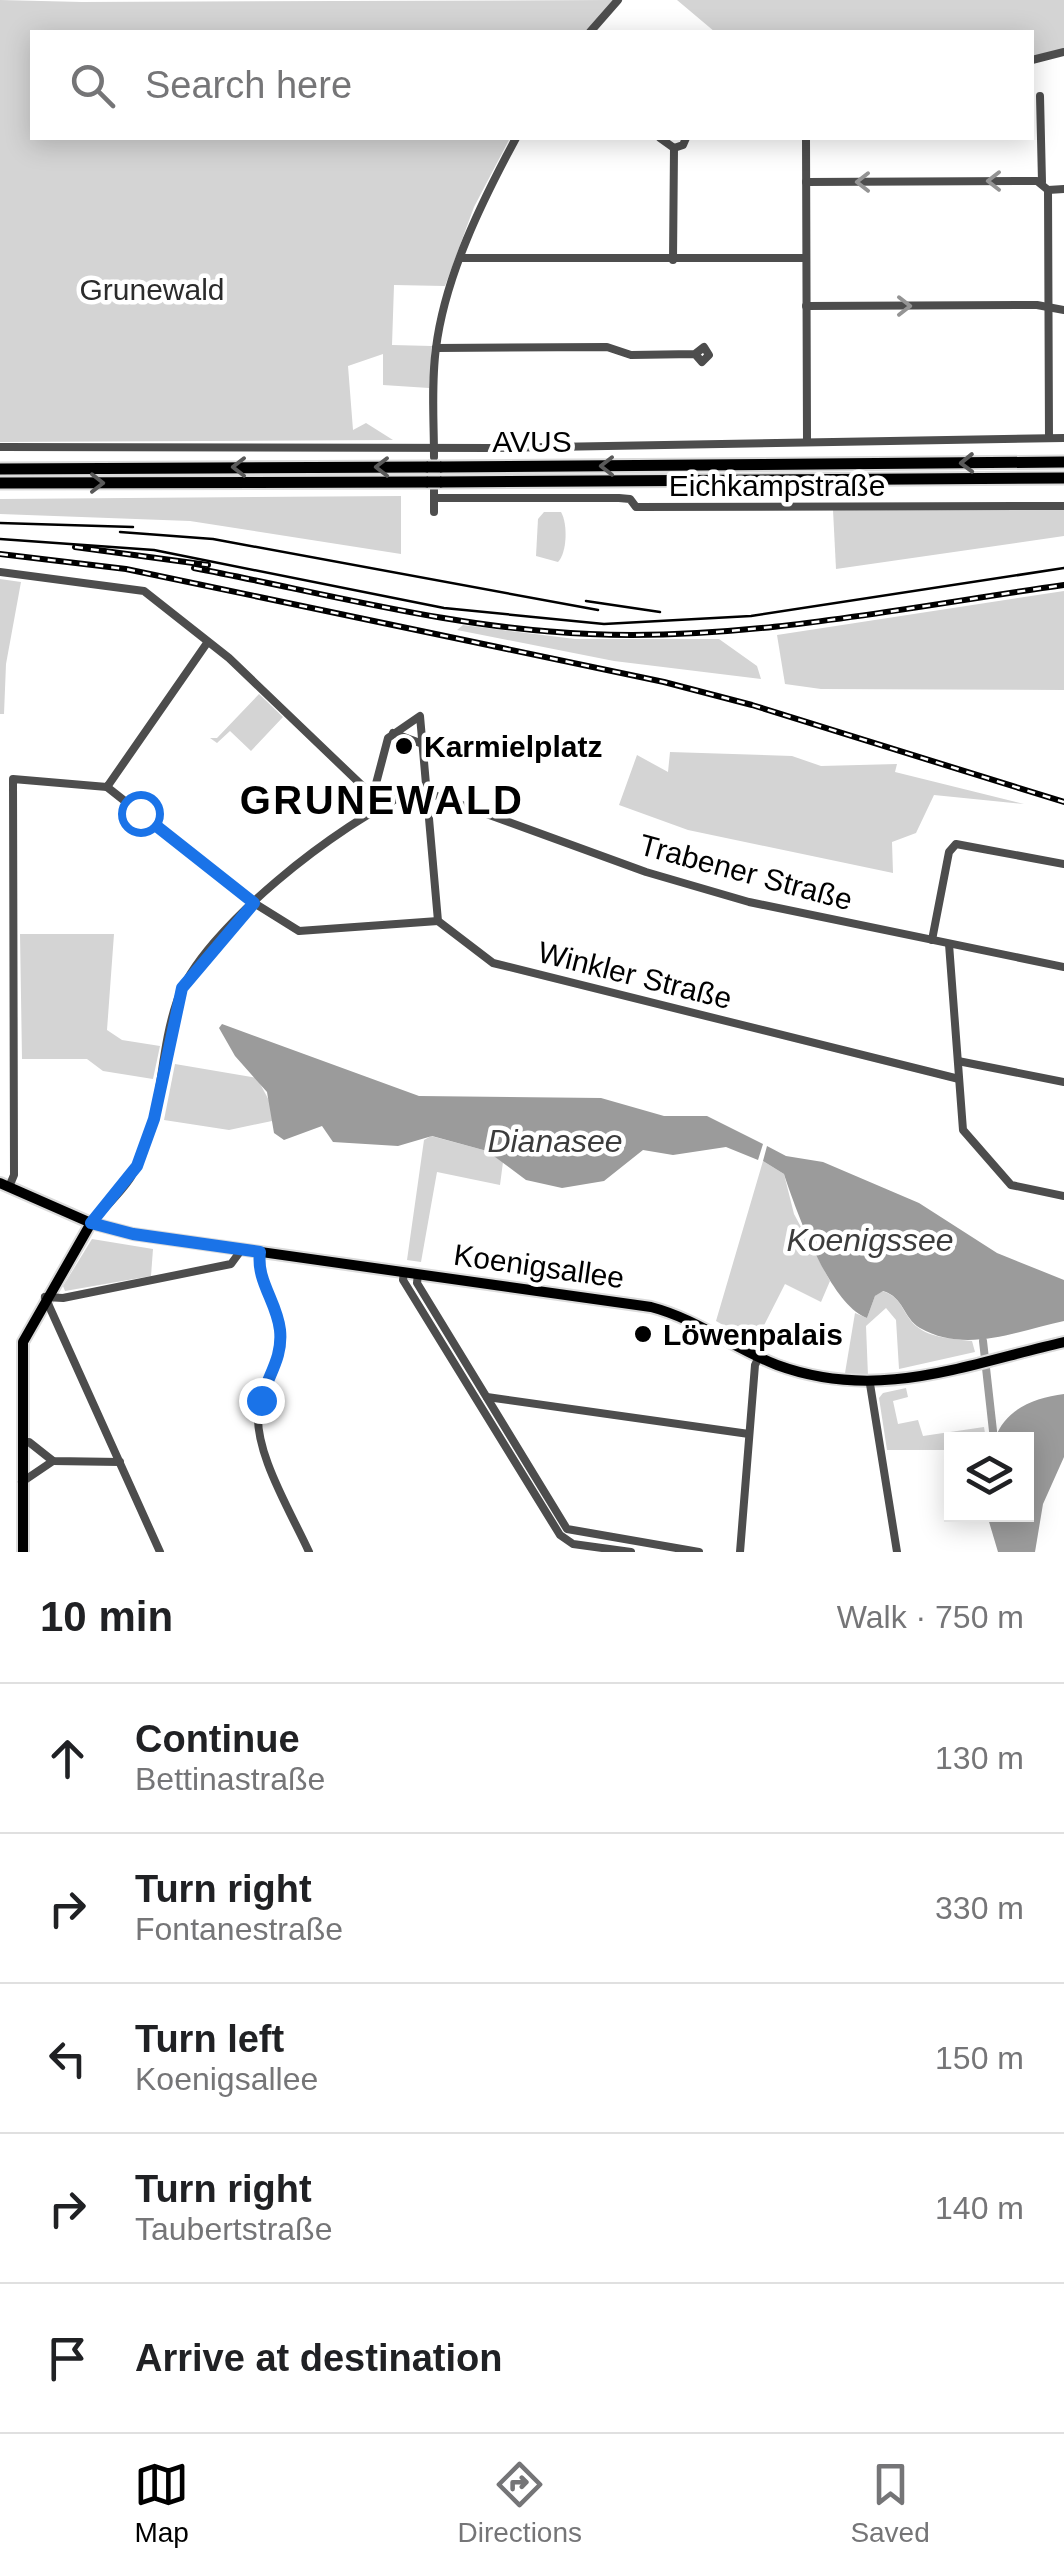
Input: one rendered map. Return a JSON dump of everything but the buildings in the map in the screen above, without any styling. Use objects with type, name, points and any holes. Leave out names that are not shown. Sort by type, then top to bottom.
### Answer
[{"type":"highway","name":"AVUS","points":[[0,469],[1064,462]]},
{"type":"highway","name":"AVUS","points":[[0,483],[434,488],[1064,478]]},
{"type":"main road","name":"Koenigsallee","points":[[4,1185],[91,1223],[133,1234],[651,1307],[703,1325],[759,1357],[817,1378],[870,1384],[1064,1342]]},
{"type":"main road","points":[[22,1552],[22,1342],[91,1223]]},
{"type":"street","points":[[592,30],[618,0]]},
{"type":"street","points":[[1034,60],[1064,52]]},
{"type":"street","points":[[1040,96],[1049,438]]},
{"type":"street","points":[[434,464],[436,348],[462,258],[515,140]]},
{"type":"street","points":[[663,140],[674,148]]},
{"type":"street","points":[[674,148],[685,140]]},
{"type":"street","points":[[806,140],[807,440]]},
{"type":"street","points":[[673,260],[674,148]]},
{"type":"street","points":[[806,182],[1045,186],[1064,190]]},
{"type":"street","points":[[462,258],[806,258]]},
{"type":"street","points":[[806,306],[1064,310]]},
{"type":"street","points":[[436,348],[607,347],[631,355],[694,354]]},
{"type":"street","name":"Eichkampstraße","points":[[0,447],[1064,438]]},
{"type":"street","points":[[434,488],[434,512]]},
{"type":"street","name":"Eichkampstraße","points":[[434,488],[630,499],[636,507],[1064,506]]},
{"type":"street","points":[[0,572],[134,588],[262,688],[373,795],[378,809]]},
{"type":"street","points":[[106,786],[207,643]]},
{"type":"street","points":[[4,1185],[14,1175],[13,779],[106,786],[254,903],[299,931],[438,921],[420,716],[392,733],[373,795]]},
{"type":"street","points":[[392,733],[420,743]]},
{"type":"street","points":[[91,1223],[137,1166],[154,1119],[182,988],[292,865],[378,809],[410,792],[426,792]]},
{"type":"street","name":"Trabener Straße","points":[[426,792],[646,872],[749,902],[1064,967]]},
{"type":"street","points":[[932,940],[949,852],[956,844],[1064,864]]},
{"type":"street","name":"Winkler Straße","points":[[438,921],[494,963],[960,1079]]},
{"type":"street","points":[[949,944],[963,1130],[1012,1185],[1064,1196]]},
{"type":"street","points":[[958,1061],[1064,1082]]},
{"type":"street","points":[[160,1552],[45,1297],[63,1298],[231,1264],[242,1249]]},
{"type":"street","points":[[260,1252],[258,1271],[278,1318],[280,1345],[261,1400],[258,1429],[309,1552]]},
{"type":"street","points":[[404,1272],[403,1280],[567,1530],[699,1552]]},
{"type":"street","points":[[418,1274],[417,1283],[552,1524],[573,1548],[632,1552]]},
{"type":"street","points":[[740,1552],[759,1357]]},
{"type":"street","points":[[870,1384],[897,1552]]},
{"type":"street","points":[[483,1400],[749,1434]]},
{"type":"street","points":[[22,1442],[29,1442],[53,1461]]},
{"type":"street","points":[[22,1482],[53,1461],[120,1462]]},
{"type":"green space","name":"Grunewald","points":[[0,0],[614,0],[588,30],[30,30],[30,140],[509,140],[474,207],[445,286],[394,285],[392,345],[432,346],[429,388],[383,385],[383,354],[348,366],[353,430],[366,423],[393,440],[0,442]]},
{"type":"green space","points":[[677,0],[1064,0],[1064,52],[1034,60],[1034,30],[713,30]]},
{"type":"green space","points":[[401,496],[401,554],[190,521],[0,514],[0,499]]},
{"type":"green space","points":[[1064,508],[1064,536],[836,569],[833,510]]},
{"type":"green space","points":[[544,512],[561,512],[563,517],[565,545],[558,562],[536,556],[538,519]]},
{"type":"green space","points":[[0,579],[21,582],[6,664],[4,714],[0,714]]},
{"type":"green space","points":[[1064,591],[1064,690],[821,689],[785,684],[777,635]]},
{"type":"green space","points":[[463,625],[575,639],[719,639],[757,666],[761,679],[614,661],[457,630]]},
{"type":"green space","points":[[259,694],[283,717],[251,751],[230,731],[217,743],[210,738],[217,738]]},
{"type":"green space","points":[[670,752],[792,756],[821,766],[897,764],[895,772],[1024,804],[934,795],[916,833],[892,842],[893,873],[688,830],[619,805],[637,755],[668,772]]},
{"type":"green space","points":[[20,934],[114,934],[107,1030],[122,1040],[160,1046],[153,1079],[103,1071],[87,1059],[22,1059]]},
{"type":"green space","points":[[175,1064],[257,1078],[272,1106],[272,1121],[229,1130],[164,1120]]},
{"type":"green space","points":[[431,1136],[487,1151],[503,1162],[500,1185],[437,1172],[421,1262],[407,1260],[424,1140]]},
{"type":"green space","points":[[763,1161],[784,1174],[794,1214],[830,1281],[821,1302],[785,1284],[755,1343],[716,1321]]},
{"type":"green space","points":[[92,1239],[153,1249],[151,1276],[65,1291],[63,1286]]},
{"type":"green space","points":[[882,1291],[894,1297],[922,1330],[972,1341],[975,1352],[899,1369],[896,1320],[886,1308],[866,1326],[868,1376],[845,1373],[855,1313],[867,1318],[875,1296]]},
{"type":"green space","points":[[906,1388],[908,1397],[893,1401],[898,1424],[918,1420],[923,1436],[944,1433],[944,1450],[887,1450],[879,1398],[883,1393]]},
{"type":"green space","points":[[984,1427],[985,1432],[950,1432]]},
{"type":"water","name":"Dianasee","points":[[222,1024],[419,1096],[601,1098],[664,1116],[707,1116],[763,1144],[758,1160],[726,1147],[673,1155],[643,1150],[604,1181],[562,1188],[526,1180],[487,1151],[432,1136],[398,1146],[333,1142],[322,1126],[284,1140],[274,1133],[267,1092],[235,1056],[219,1028]]},
{"type":"water","name":"Koenigssee","points":[[767,1146],[786,1156],[823,1162],[919,1203],[997,1253],[1064,1280],[1064,1321],[973,1340],[937,1336],[920,1328],[895,1298],[883,1291],[875,1296],[867,1318],[853,1310],[816,1255],[784,1174],[763,1161]]},
{"type":"water","points":[[1064,1394],[1064,1457],[1043,1504],[1035,1552],[998,1552],[989,1522],[1034,1522],[1034,1432],[998,1432],[1013,1413]]},
{"type":"waterway","points":[[983,1341],[993,1432]]},
{"type":"tram line","points":[[0,523],[133,527]]},
{"type":"tram line","points":[[120,532],[213,539],[598,610]]},
{"type":"tram line","points":[[0,539],[154,550],[444,608],[604,624],[751,616],[1064,568]]},
{"type":"tram line","points":[[586,601],[660,612]]},
{"type":"railway","points":[[75,547],[208,565]]},
{"type":"railway","points":[[0,554],[126,569],[664,682],[752,705],[1064,802]]},
{"type":"railway","points":[[194,568],[440,618],[590,634],[649,635],[768,627],[1064,585]]},
{"type":"place","name":"Karmielplatz","points":[[404,746]]},
{"type":"place","name":"Löwenpalais","points":[[643,1334]]},
{"type":"district","name":"GRUNEWALD","points":[[382,800]]},
{"type":"route","points":[[140,813],[254,903],[186,980],[175,1007],[154,1119],[137,1166],[130,1180],[91,1223],[133,1234],[260,1252],[258,1271],[280,1326],[278,1363],[261,1400]]}]
